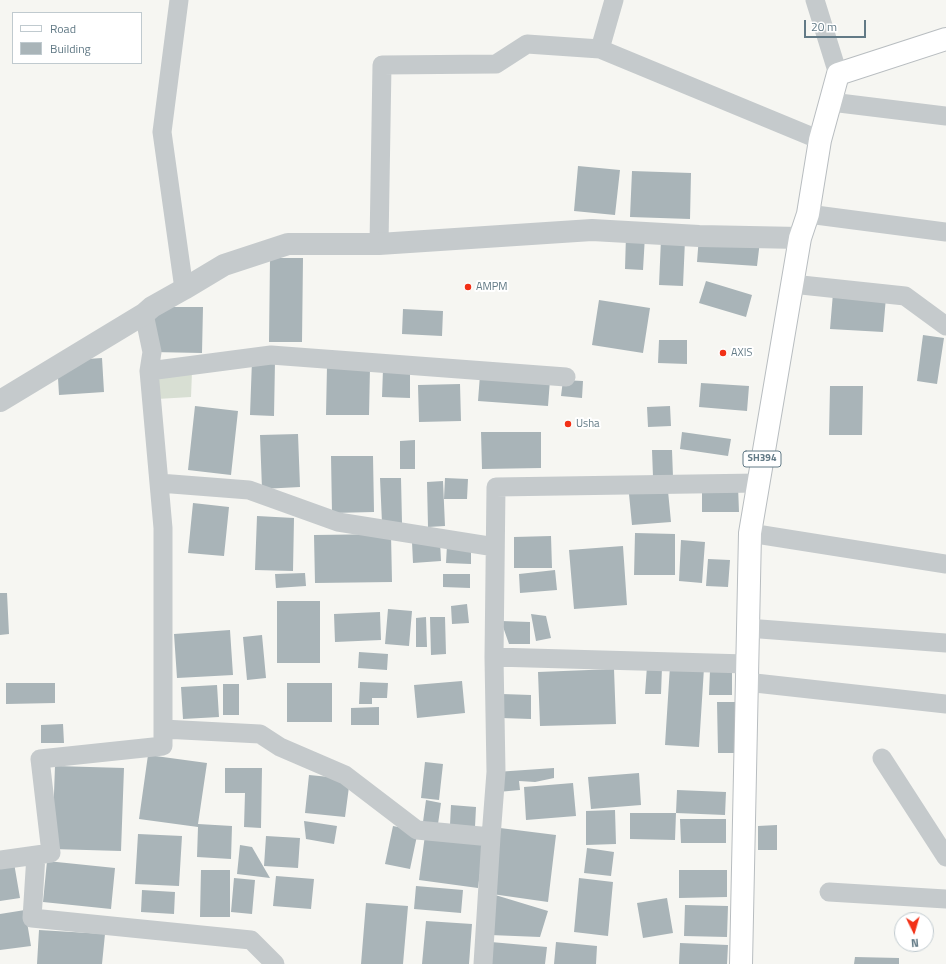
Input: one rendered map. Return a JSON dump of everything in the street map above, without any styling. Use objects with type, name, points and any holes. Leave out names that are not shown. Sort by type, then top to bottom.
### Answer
[{"type":"main road","points":[[838,74],[946,39]]},
{"type":"main road","name":"SH394","points":[[741,964],[750,533],[800,238],[808,214],[820,140],[838,74]]},
{"type":"street","points":[[179,0],[162,132],[184,289]]},
{"type":"street","points":[[600,49],[614,0]]},
{"type":"street","points":[[815,0],[838,74]]},
{"type":"street","points":[[380,244],[382,65],[496,64],[527,44],[600,49],[820,140]]},
{"type":"street","points":[[831,102],[946,116]]},
{"type":"street","points":[[808,214],[946,232]]},
{"type":"street","points":[[0,401],[144,314],[152,307],[224,265],[288,244],[380,244],[592,230],[699,236],[800,238]]},
{"type":"street","points":[[792,284],[906,296],[946,326]]},
{"type":"street","points":[[0,860],[51,852],[40,759],[163,746],[163,528],[149,371],[152,352],[144,314]]},
{"type":"street","points":[[149,371],[271,355],[566,377]]},
{"type":"street","points":[[159,483],[249,490],[338,522],[495,546]]},
{"type":"street","points":[[483,964],[496,772],[494,657],[496,487],[758,483]]},
{"type":"street","points":[[750,533],[946,564]]},
{"type":"street","points":[[747,628],[946,643]]},
{"type":"street","points":[[494,657],[747,673],[946,704]]},
{"type":"street","points":[[163,729],[260,734],[280,747],[345,776],[417,830],[491,837]]},
{"type":"street","points":[[882,758],[946,856]]},
{"type":"street","points":[[36,855],[32,918],[250,940],[275,964]]},
{"type":"street","points":[[829,892],[946,899]]},
{"type":"shaded area","points":[[192,372],[191,397],[157,399],[157,374]]},
{"type":"building","points":[[578,166],[620,170],[615,215],[574,211]]},
{"type":"building","points":[[632,171],[691,173],[690,219],[630,217]]},
{"type":"building","points":[[626,235],[645,236],[643,270],[625,269]]},
{"type":"building","points":[[699,236],[760,241],[757,266],[697,262]]},
{"type":"building","points":[[661,239],[685,240],[683,286],[659,285]]},
{"type":"building","points":[[270,258],[303,258],[302,342],[269,342]]},
{"type":"building","points":[[706,281],[752,295],[746,317],[699,303]]},
{"type":"building","points":[[833,293],[886,297],[883,332],[830,329]]},
{"type":"building","points":[[599,300],[650,308],[643,353],[592,345]]},
{"type":"building","points":[[152,307],[203,307],[202,353],[152,352]]},
{"type":"building","points":[[403,309],[443,311],[442,336],[402,334]]},
{"type":"building","points":[[923,335],[944,338],[937,384],[917,381]]},
{"type":"building","points":[[659,340],[687,340],[687,364],[658,363]]},
{"type":"building","points":[[102,358],[104,392],[59,395],[57,361]]},
{"type":"building","points":[[252,360],[275,361],[274,416],[250,415]]},
{"type":"building","points":[[327,366],[370,367],[369,415],[326,415]]},
{"type":"building","points":[[383,369],[410,369],[410,398],[382,397]]},
{"type":"building","points":[[480,375],[550,380],[548,406],[478,401]]},
{"type":"building","points":[[563,380],[583,381],[582,398],[561,396]]},
{"type":"building","points":[[701,383],[749,386],[747,411],[699,407]]},
{"type":"building","points":[[460,384],[461,421],[419,422],[418,385]]},
{"type":"building","points":[[830,386],[863,386],[862,435],[829,435]]},
{"type":"building","points":[[195,406],[238,411],[231,475],[188,470]]},
{"type":"building","points":[[670,406],[671,426],[648,427],[647,407]]},
{"type":"building","points":[[481,432],[541,432],[541,468],[482,469]]},
{"type":"building","points":[[682,432],[731,439],[728,456],[680,449]]},
{"type":"building","points":[[298,434],[300,487],[262,489],[260,435]]},
{"type":"building","points":[[415,440],[415,469],[400,469],[400,441]]},
{"type":"building","points":[[652,450],[672,450],[673,477],[653,477]]},
{"type":"building","points":[[331,456],[373,456],[374,512],[332,513]]},
{"type":"building","points":[[380,478],[401,478],[402,523],[382,523]]},
{"type":"building","points":[[445,478],[468,479],[467,499],[444,499]]},
{"type":"building","points":[[443,481],[445,526],[428,527],[427,482]]},
{"type":"building","points":[[738,486],[739,512],[702,512],[702,487]]},
{"type":"building","points":[[668,491],[671,522],[632,525],[629,494]]},
{"type":"building","points":[[193,503],[229,507],[224,556],[188,553]]},
{"type":"building","points":[[257,516],[294,518],[293,571],[255,570]]},
{"type":"building","points":[[635,533],[675,534],[675,575],[634,575]]},
{"type":"building","points":[[391,534],[392,582],[315,583],[314,535]]},
{"type":"building","points":[[551,536],[552,568],[514,568],[514,537]]},
{"type":"building","points":[[681,540],[705,542],[702,583],[679,581]]},
{"type":"building","points":[[440,541],[441,561],[413,563],[412,542]]},
{"type":"building","points":[[447,545],[471,546],[471,564],[446,563]]},
{"type":"building","points":[[623,546],[627,605],[574,609],[569,550]]},
{"type":"building","points":[[708,559],[730,560],[728,587],[706,586]]},
{"type":"building","points":[[555,570],[557,590],[520,593],[519,574]]},
{"type":"building","points":[[305,573],[306,586],[276,588],[275,574]]},
{"type":"building","points":[[443,574],[470,574],[470,588],[443,587]]},
{"type":"building","points":[[0,593],[7,593],[9,634],[0,635]]},
{"type":"building","points":[[277,601],[320,601],[320,663],[277,663]]},
{"type":"building","points":[[467,604],[469,623],[452,624],[451,606]]},
{"type":"building","points":[[388,609],[412,611],[409,646],[385,644]]},
{"type":"building","points":[[380,612],[381,640],[335,642],[334,614]]},
{"type":"building","points":[[531,614],[546,616],[551,638],[536,641]]},
{"type":"building","points":[[426,617],[427,647],[416,647],[416,618]]},
{"type":"building","points":[[430,617],[445,617],[446,654],[431,655]]},
{"type":"building","points":[[501,621],[530,622],[530,644],[509,644]]},
{"type":"building","points":[[230,630],[233,675],[177,678],[174,634]]},
{"type":"building","points":[[262,635],[266,678],[247,680],[243,637]]},
{"type":"building","points":[[359,652],[388,654],[387,670],[358,668]]},
{"type":"building","points":[[647,666],[662,667],[661,694],[645,694]]},
{"type":"building","points":[[670,666],[704,668],[699,747],[665,745]]},
{"type":"building","points":[[614,669],[616,724],[540,726],[538,672]]},
{"type":"building","points":[[732,669],[732,695],[709,695],[710,670]]},
{"type":"building","points":[[462,681],[465,713],[417,718],[414,685]]},
{"type":"building","points":[[360,682],[388,683],[387,698],[372,698],[372,704],[359,704]]},
{"type":"building","points":[[6,683],[55,683],[55,703],[6,704]]},
{"type":"building","points":[[287,683],[332,683],[332,722],[287,722]]},
{"type":"building","points":[[223,684],[239,684],[239,715],[223,715]]},
{"type":"building","points":[[217,685],[219,717],[183,719],[181,687]]},
{"type":"building","points":[[502,694],[531,695],[531,719],[501,718]]},
{"type":"building","points":[[717,702],[736,702],[737,753],[718,753]]},
{"type":"building","points":[[379,707],[379,725],[351,725],[351,708]]},
{"type":"building","points":[[63,724],[64,743],[41,743],[41,725]]},
{"type":"building","points":[[148,755],[207,763],[198,824],[232,826],[231,859],[197,857],[198,827],[139,819]]},
{"type":"building","points":[[425,762],[443,764],[439,800],[421,798]]},
{"type":"building","points":[[55,766],[124,768],[121,851],[52,849]]},
{"type":"building","points":[[225,768],[262,768],[261,828],[244,827],[245,793],[225,793]]},
{"type":"building","points":[[554,768],[554,778],[535,782],[519,781],[520,790],[498,792],[496,772]]},
{"type":"building","points":[[639,773],[641,805],[591,809],[588,777]]},
{"type":"building","points":[[309,775],[350,779],[345,817],[305,813]]},
{"type":"building","points":[[573,783],[576,816],[526,820],[524,787]]},
{"type":"building","points":[[677,790],[726,792],[725,815],[676,813]]},
{"type":"building","points":[[426,800],[441,803],[438,824],[423,822]]},
{"type":"building","points":[[451,805],[476,807],[475,827],[450,825]]},
{"type":"building","points":[[615,810],[616,844],[586,845],[586,811]]},
{"type":"building","points":[[630,813],[676,813],[675,840],[630,839]]},
{"type":"building","points":[[680,819],[726,819],[726,843],[681,843]]},
{"type":"building","points":[[304,821],[337,826],[334,844],[306,839]]},
{"type":"building","points":[[777,825],[777,850],[758,850],[758,826]]},
{"type":"building","points":[[393,826],[418,831],[410,869],[385,864]]},
{"type":"building","points":[[500,828],[556,835],[548,902],[492,894]]},
{"type":"building","points":[[138,834],[182,836],[179,886],[135,884]]},
{"type":"building","points":[[425,835],[484,843],[478,888],[419,880]]},
{"type":"building","points":[[266,836],[300,838],[298,868],[264,866]]},
{"type":"building","points":[[240,845],[252,847],[270,878],[237,874]]},
{"type":"building","points":[[587,848],[614,852],[611,876],[584,873]]},
{"type":"building","points":[[47,861],[115,868],[111,909],[43,902]]},
{"type":"building","points":[[14,863],[20,898],[0,901],[0,865]]},
{"type":"building","points":[[201,870],[230,870],[230,917],[200,917]]},
{"type":"building","points":[[679,870],[727,870],[727,897],[679,898]]},
{"type":"building","points":[[276,876],[314,879],[311,909],[273,906]]},
{"type":"building","points":[[234,878],[255,880],[252,914],[231,912]]},
{"type":"building","points":[[579,878],[613,882],[608,936],[574,932]]},
{"type":"building","points":[[416,886],[463,890],[461,913],[414,909]]},
{"type":"building","points":[[142,890],[175,892],[174,914],[141,912]]},
{"type":"building","points":[[492,894],[548,911],[540,937],[490,935]]},
{"type":"building","points":[[667,898],[673,933],[643,938],[637,903]]},
{"type":"building","points":[[366,903],[408,906],[403,964],[361,964]]},
{"type":"building","points":[[685,905],[728,906],[727,937],[684,936]]},
{"type":"building","points":[[25,910],[31,946],[0,950],[0,914]]},
{"type":"building","points":[[426,921],[472,924],[469,964],[422,964]]},
{"type":"building","points":[[39,930],[105,934],[102,964],[37,964]]},
{"type":"building","points":[[491,942],[547,947],[545,964],[489,964]]},
{"type":"building","points":[[556,942],[597,946],[596,964],[554,964]]},
{"type":"building","points":[[680,943],[728,945],[727,964],[679,964]]},
{"type":"building","points":[[855,957],[899,958],[899,964],[854,964]]},
{"type":"place","name":"AMPM","points":[[468,287]]},
{"type":"place","name":"AXIS","points":[[723,353]]},
{"type":"place","name":"Usha","points":[[568,424]]}]
